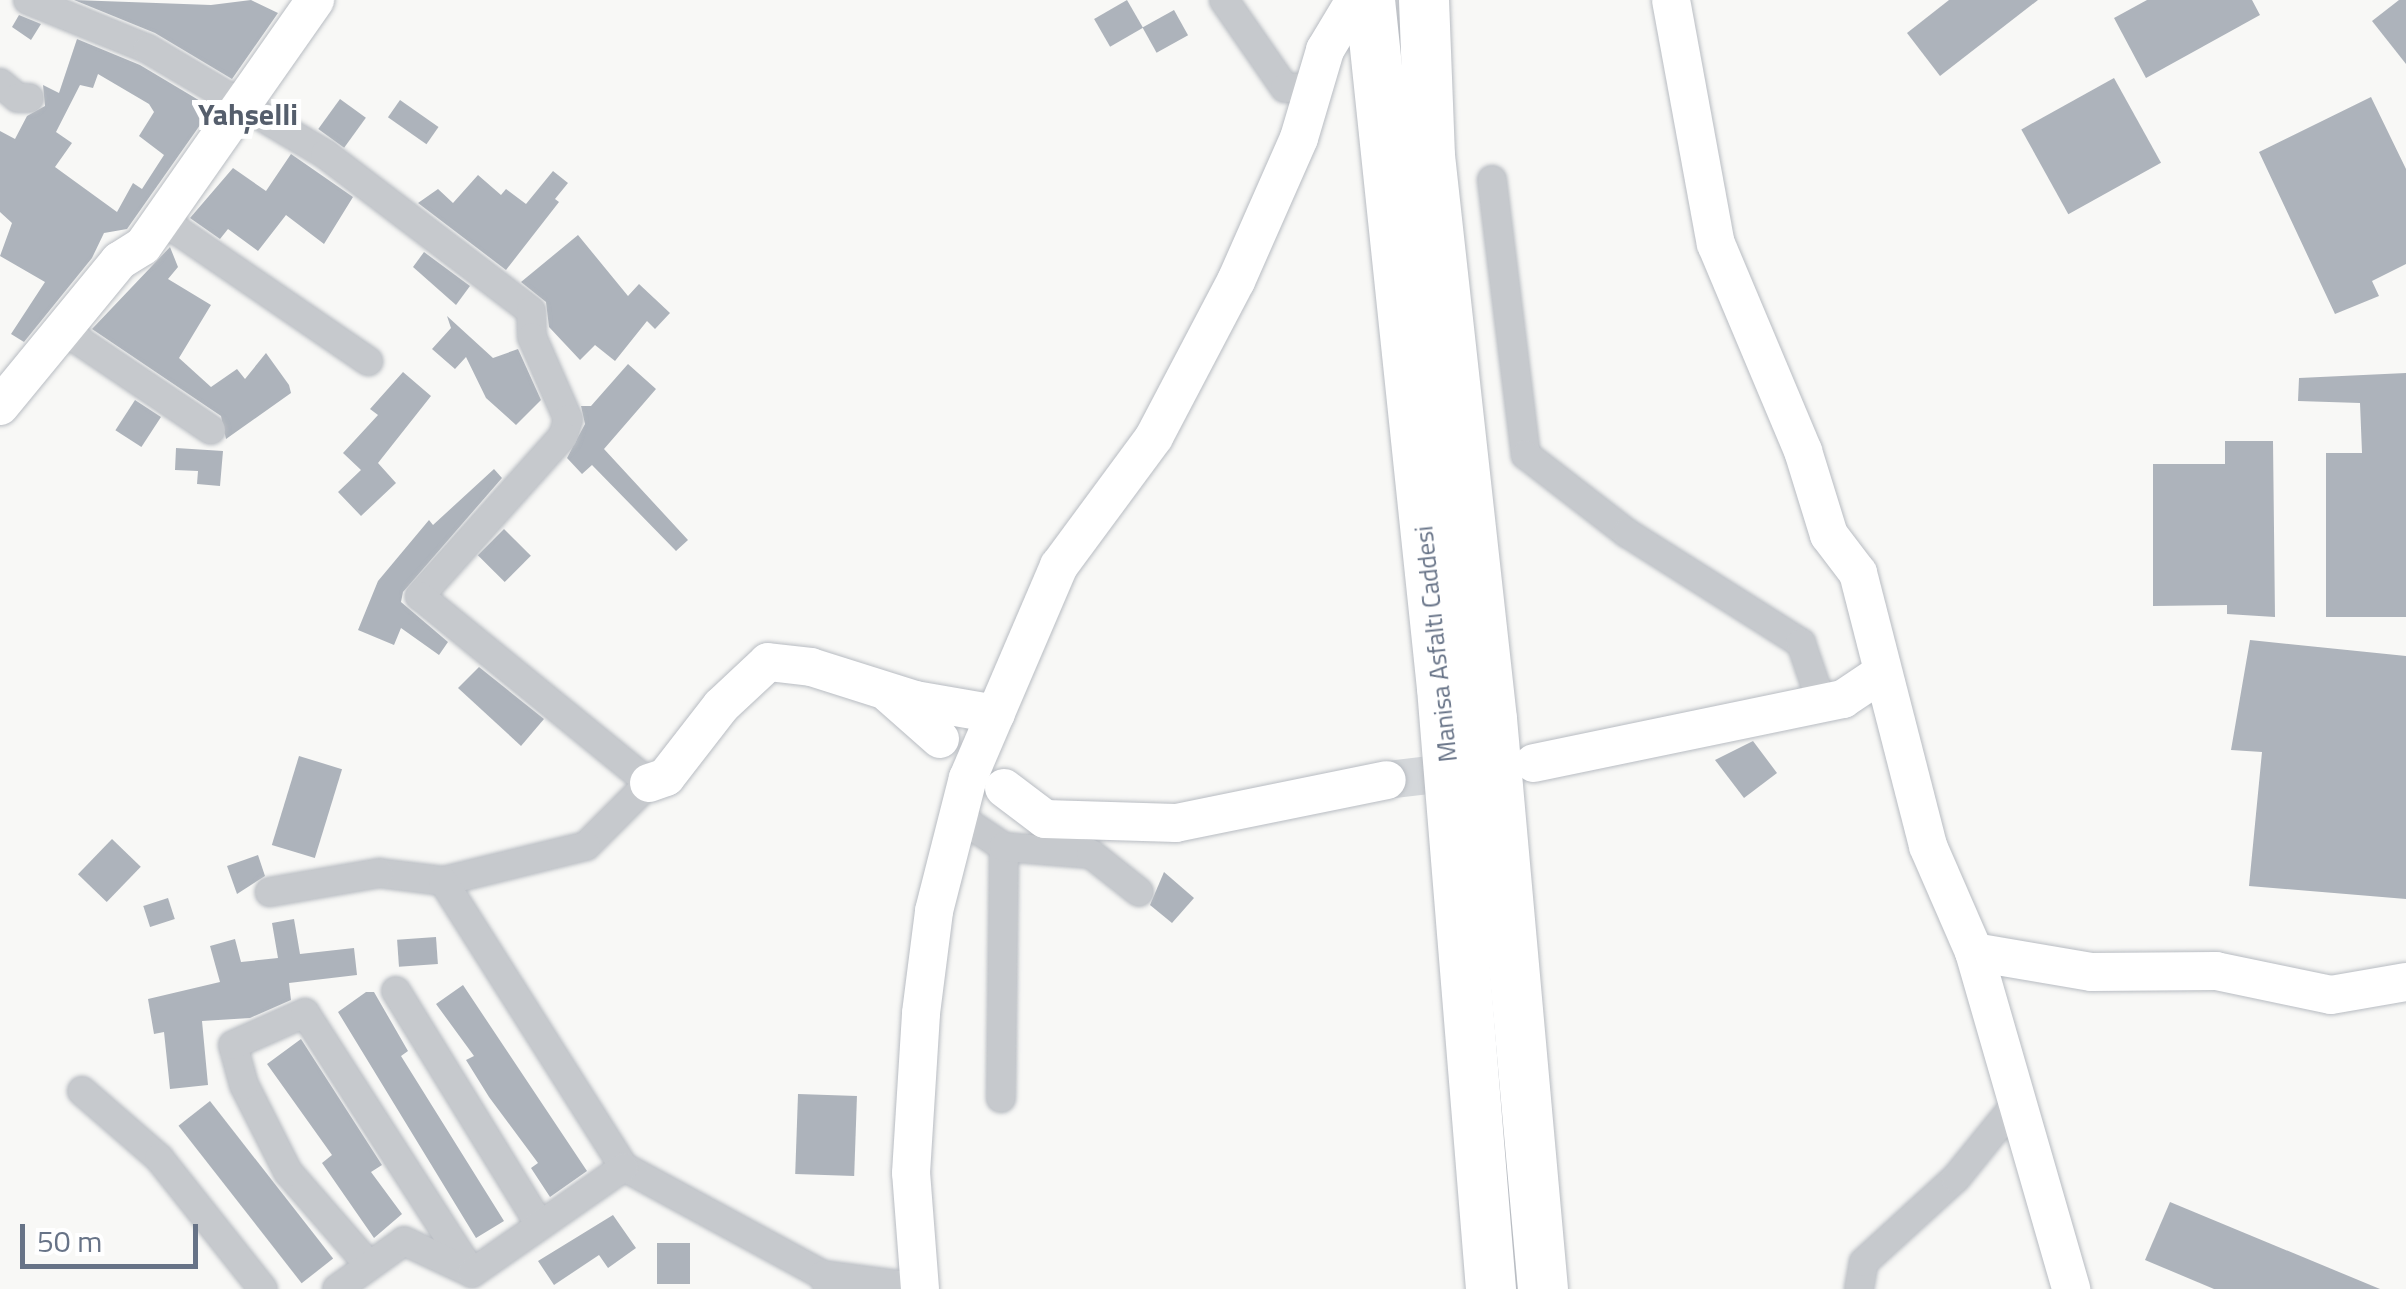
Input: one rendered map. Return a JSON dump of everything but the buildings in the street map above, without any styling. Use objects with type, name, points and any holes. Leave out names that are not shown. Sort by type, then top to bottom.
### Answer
[{"type":"highway","name":"Manisa Asfaltı Caddesi","points":[[1370,0],[1442,688],[1491,1289]]},
{"type":"highway","name":"Manisa Asfaltı Caddesi","points":[[1424,0],[1430,156],[1492,719],[1543,1289]]},
{"type":"street","points":[[28,0],[148,48],[325,154],[531,311],[532,337],[568,418],[563,436],[420,596],[649,783]]},
{"type":"street","points":[[1,404],[60,328],[162,220],[316,0]]},
{"type":"street","points":[[1224,0],[1285,88],[1310,87]]},
{"type":"street","points":[[443,880],[624,1167],[826,1282],[920,1288],[912,1173],[921,1013],[934,911],[958,817],[996,714],[1059,566],[1154,438],[1236,282],[1299,138],[1310,87],[1355,0]]},
{"type":"street","points":[[1671,0],[1716,244],[1803,452],[1828,535],[1858,573],[1928,846],[1974,952],[2071,1289]]},
{"type":"street","points":[[0,83],[18,98],[28,98]]},
{"type":"street","points":[[1492,180],[1526,455],[1626,533],[1801,643],[1822,704]]},
{"type":"street","points":[[162,220],[368,360]]},
{"type":"street","points":[[60,328],[211,430]]},
{"type":"street","points":[[270,892],[379,873],[443,880],[586,846],[649,783],[666,777],[721,706],[768,662],[811,666],[882,689],[996,714]]},
{"type":"street","points":[[1534,763],[1843,699],[1882,673]]},
{"type":"street","points":[[882,689],[940,738]]},
{"type":"street","points":[[1004,788],[1045,819],[1176,823],[1388,780]]},
{"type":"street","points":[[958,817],[1004,848],[1091,854],[1139,892]]},
{"type":"street","points":[[1002,1098],[1004,848]]},
{"type":"street","points":[[1974,952],[2091,972],[2216,971],[2331,995],[2406,982]]},
{"type":"street","points":[[396,991],[538,1222]]},
{"type":"street","points":[[368,1264],[288,1172],[244,1086],[233,1045],[305,1013],[472,1272]]},
{"type":"street","points":[[82,1091],[159,1158],[263,1289]]},
{"type":"street","points":[[1860,1289],[1864,1262],[1956,1178],[2016,1104]]},
{"type":"street","points":[[472,1272],[538,1222],[624,1167]]},
{"type":"street","points":[[337,1289],[404,1241],[472,1272]]},
{"type":"tunnel","points":[[1387,780],[1472,770]]},
{"type":"district","name":"Yahşelli","points":[[248,114]]}]
